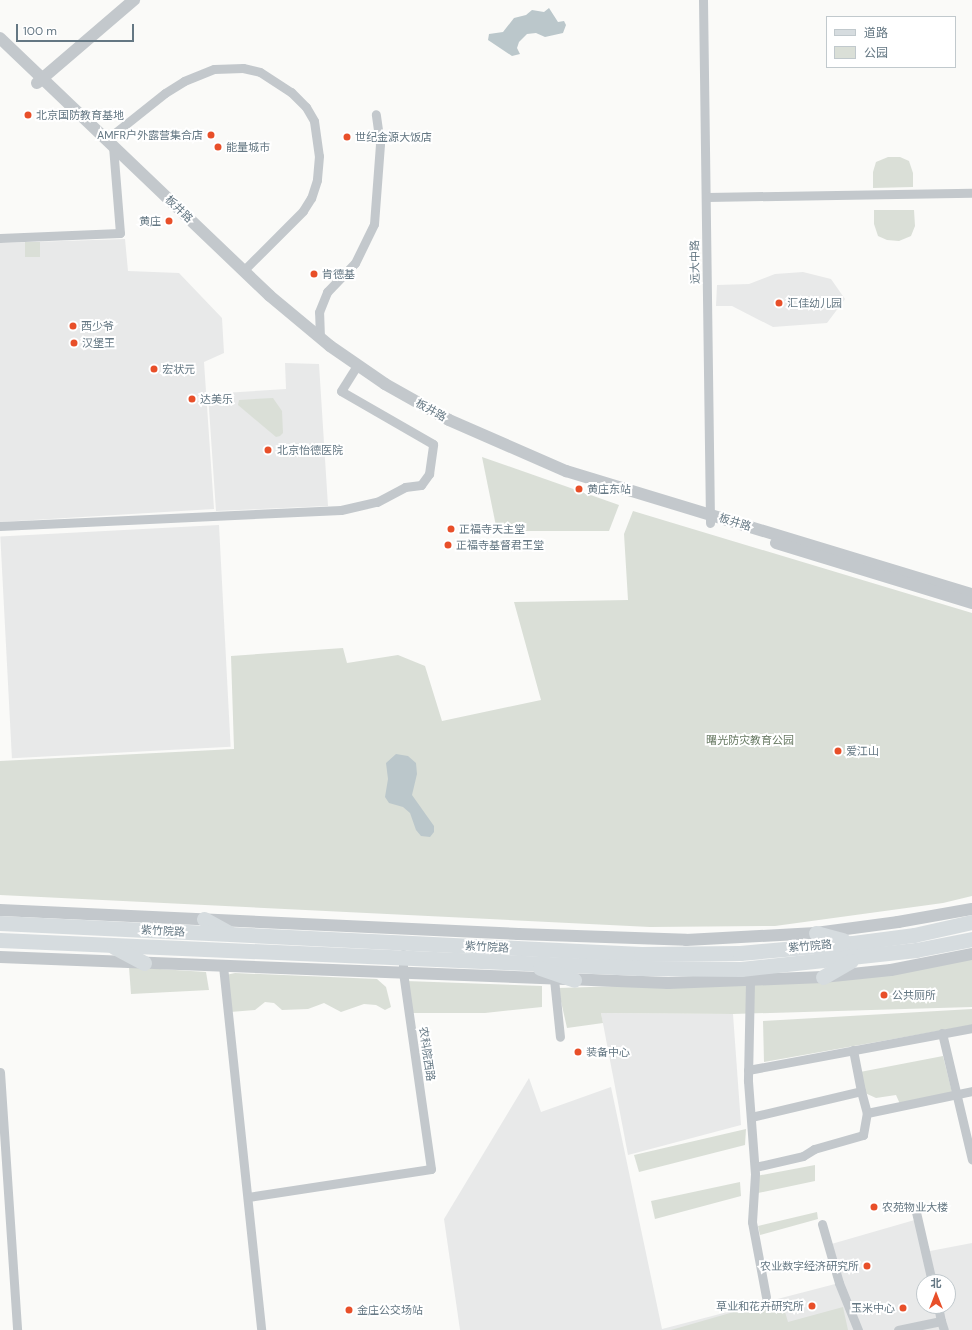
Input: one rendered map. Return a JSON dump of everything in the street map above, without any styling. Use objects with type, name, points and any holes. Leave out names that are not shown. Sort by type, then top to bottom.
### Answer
[{"type":"main road","points":[[204,919],[232,935]]},
{"type":"main road","name":"紫竹院路","points":[[0,923],[641,954],[740,953],[853,943],[914,935],[972,922]]},
{"type":"main road","points":[[816,932],[853,943]]},
{"type":"main road","name":"紫竹院路","points":[[0,940],[110,945],[403,943],[524,962],[640,968],[741,969],[856,958],[916,950],[972,939]]},
{"type":"main road","points":[[110,945],[144,963]]},
{"type":"main road","points":[[823,977],[856,958]]},
{"type":"main road","points":[[524,962],[574,980]]},
{"type":"street","points":[[39,81],[134,0]]},
{"type":"street","name":"远大中路","points":[[704,0],[710,519]]},
{"type":"street","name":"板井路","points":[[0,38],[39,81],[244,271],[320,338],[385,384],[449,420],[503,446],[566,471],[710,519],[972,594]]},
{"type":"street","points":[[0,49],[39,81],[110,148],[265,302],[316,344],[354,370],[446,426],[500,452],[583,483],[710,519],[972,603]]},
{"type":"street","points":[[110,148],[164,93],[188,79],[213,70],[242,68],[260,72],[291,92],[306,107],[314,121],[319,156],[317,180],[312,198],[303,211],[244,271]]},
{"type":"street","points":[[320,338],[319,312],[327,292],[355,263],[374,224],[380,144],[376,114]]},
{"type":"street","points":[[0,238],[120,233],[110,148]]},
{"type":"street","points":[[707,197],[972,193]]},
{"type":"street","points":[[0,526],[341,510],[378,502],[405,487],[421,485],[429,474],[434,444],[341,391],[354,370]]},
{"type":"street","name":"紫竹院路","points":[[0,910],[204,919],[403,943],[686,940],[816,932],[898,922],[972,909]]},
{"type":"street","name":"农科院西路","points":[[248,1198],[430,1169],[403,973],[403,943]]},
{"type":"street","points":[[0,957],[668,984],[750,982],[823,977],[891,970],[972,954]]},
{"type":"street","points":[[223,966],[261,1330]]},
{"type":"street","points":[[554,979],[560,1036]]},
{"type":"street","points":[[750,982],[748,1070],[755,1167],[752,1222],[766,1297]]},
{"type":"street","points":[[748,1070],[972,1028]]},
{"type":"street","points":[[942,1033],[972,1160]]},
{"type":"street","points":[[755,1167],[803,1156],[814,1149],[863,1135],[867,1113],[853,1050]]},
{"type":"street","points":[[0,1072],[16,1330]]},
{"type":"street","points":[[751,1117],[861,1091]]},
{"type":"street","points":[[867,1113],[972,1091]]},
{"type":"street","points":[[916,1212],[930,1274]]},
{"type":"street","points":[[822,1224],[839,1283],[858,1330]]},
{"type":"street","points":[[898,1330],[942,1325],[940,1314]]},
{"type":"shaded area","points":[[549,8],[558,22],[564,21],[566,25],[563,33],[545,37],[536,33],[527,34],[519,42],[517,48],[520,54],[512,56],[488,40],[489,34],[503,32],[514,18],[526,15],[532,10],[544,12]]},
{"type":"shaded area","points":[[125,239],[128,271],[179,273],[222,318],[224,353],[204,362],[214,509],[0,522],[0,243]]},
{"type":"shaded area","name":"汇佳幼儿园","points":[[803,272],[831,279],[845,299],[827,323],[773,327],[732,306],[716,306],[717,285],[749,284],[775,274]]},
{"type":"shaded area","name":"北京怡德医院","points":[[285,363],[319,364],[328,506],[216,511],[208,394],[286,389]]},
{"type":"shaded area","points":[[219,525],[231,747],[12,758],[0,536]]},
{"type":"shaded area","points":[[396,754],[408,756],[416,763],[417,774],[412,795],[434,826],[434,832],[430,837],[421,836],[416,830],[410,813],[403,807],[389,803],[385,797],[388,779],[386,763]]},
{"type":"shaded area","points":[[601,1013],[733,1014],[741,1125],[628,1155]]},
{"type":"shaded area","points":[[529,1078],[541,1112],[611,1087],[662,1329],[839,1283],[828,1245],[918,1219],[930,1251],[972,1243],[972,1330],[460,1330],[444,1219]]},
{"type":"green space","points":[[888,157],[900,157],[909,161],[913,173],[913,187],[873,188],[873,172],[876,162]]},
{"type":"green space","points":[[874,210],[914,210],[915,226],[911,236],[899,241],[887,240],[878,236],[874,224]]},
{"type":"green space","points":[[25,242],[40,242],[40,257],[25,257]]},
{"type":"green space","points":[[273,398],[282,411],[283,433],[276,437],[238,405],[239,400]]},
{"type":"green space","points":[[482,457],[619,505],[609,531],[497,531]]},
{"type":"green space","name":"曙光防灾教育公园","points":[[633,511],[972,613],[972,896],[943,903],[775,926],[650,927],[0,895],[0,761],[234,749],[231,656],[343,648],[347,663],[398,655],[425,666],[442,721],[541,700],[514,602],[628,600],[624,534]]},
{"type":"green space","points":[[972,957],[972,1007],[733,1014],[601,1013],[603,1023],[567,1028],[558,988],[750,982]]},
{"type":"green space","points":[[129,967],[206,972],[209,990],[131,994]]},
{"type":"green space","points":[[235,973],[377,979],[386,987],[391,1007],[385,1010],[376,1005],[364,1004],[341,1012],[324,1003],[308,1009],[282,1010],[274,1003],[265,1002],[255,1010],[230,1012],[226,975]]},
{"type":"green space","points":[[406,981],[542,986],[542,1007],[485,1013],[411,1013]]},
{"type":"green space","points":[[972,1009],[972,1025],[764,1062],[763,1021]]},
{"type":"green space","points":[[943,1056],[952,1092],[900,1104],[896,1095],[876,1098],[865,1093],[860,1072]]},
{"type":"green space","points":[[746,1129],[745,1145],[639,1172],[634,1155]]},
{"type":"green space","points":[[815,1165],[815,1181],[758,1193],[756,1176]]},
{"type":"green space","points":[[740,1182],[741,1196],[655,1219],[651,1201]]},
{"type":"green space","points":[[817,1212],[818,1219],[760,1235],[758,1226]]},
{"type":"green space","points":[[772,1301],[775,1308],[783,1305],[788,1322],[843,1307],[848,1330],[671,1330]]},
{"type":"place","name":"北京国防教育基地","points":[[28,115]]},
{"type":"place","name":"AMFR户外露营集合店","points":[[211,135]]},
{"type":"place","name":"世纪金源大饭店","points":[[347,137]]},
{"type":"place","name":"能量城市","points":[[218,147]]},
{"type":"place","name":"黄庄","points":[[169,221]]},
{"type":"place","name":"肯德基","points":[[314,274]]},
{"type":"place","name":"汇佳幼儿园","points":[[779,303]]},
{"type":"place","name":"西少爷","points":[[73,326]]},
{"type":"place","name":"汉堡王","points":[[74,343]]},
{"type":"place","name":"宏状元","points":[[154,369]]},
{"type":"place","name":"达美乐","points":[[192,399]]},
{"type":"place","name":"北京怡德医院","points":[[268,450]]},
{"type":"place","name":"黄庄东站","points":[[579,489]]},
{"type":"place","name":"正福寺天主堂","points":[[451,529]]},
{"type":"place","name":"正福寺基督君王堂","points":[[448,545]]},
{"type":"place","name":"爱江山","points":[[838,751]]},
{"type":"place","name":"公共厕所","points":[[884,995]]},
{"type":"place","name":"装备中心","points":[[578,1052]]},
{"type":"place","name":"农苑物业大楼","points":[[874,1207]]},
{"type":"place","name":"农业数字经济研究所","points":[[867,1266]]},
{"type":"place","name":"草业和花卉研究所","points":[[812,1306]]},
{"type":"place","name":"玉米中心","points":[[903,1308]]},
{"type":"place","name":"金庄公交场站","points":[[349,1310]]}]
